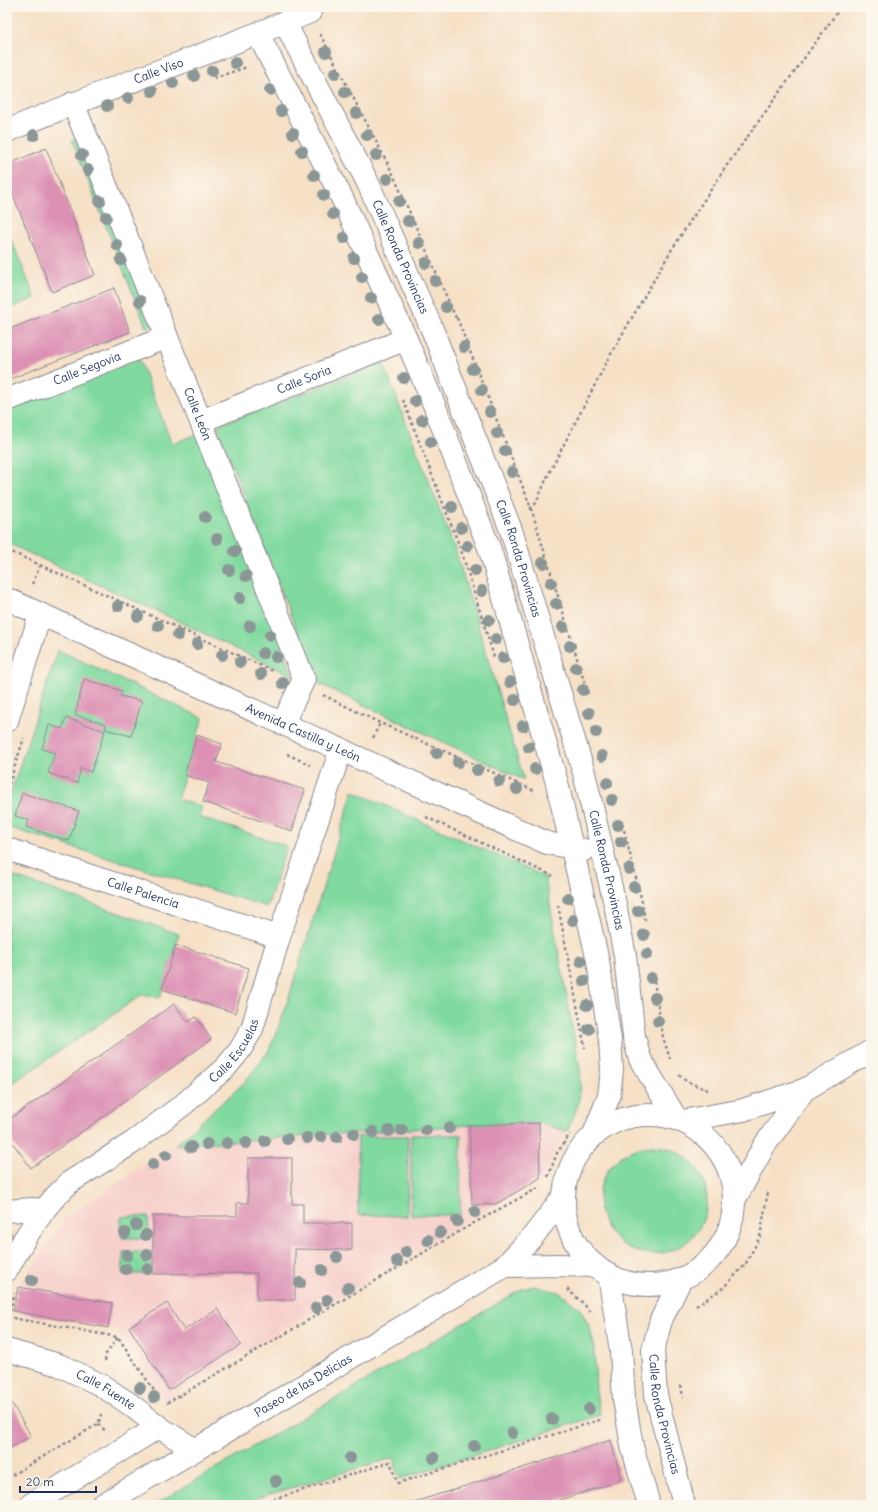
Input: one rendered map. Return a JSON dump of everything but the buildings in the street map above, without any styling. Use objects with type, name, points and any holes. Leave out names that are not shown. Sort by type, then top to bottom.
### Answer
[{"type":"street","name":"Calle Viso","points":[[7,131],[73,103],[258,34],[310,12]]},
{"type":"street","name":"Calle Ronda Provincias","points":[[285,23],[367,181],[432,329],[512,530],[584,773],[615,904],[625,956],[634,1037],[640,1059],[679,1120]]},
{"type":"street","name":"Calle Ronda Provincias","points":[[258,34],[343,200],[406,339],[435,407],[490,550],[557,783],[598,961],[610,1040],[612,1070],[609,1096],[594,1134]]},
{"type":"street","name":"Calle León","points":[[73,103],[304,679],[301,684]]},
{"type":"street","name":"Calle Segovia","points":[[7,400],[167,337]]},
{"type":"street","name":"Calle Soria","points":[[201,421],[406,339]]},
{"type":"street","name":"Avenida Castilla y León","points":[[7,599],[547,843],[603,854]]},
{"type":"street","points":[[7,721],[40,615]]},
{"type":"street","points":[[283,723],[301,684]]},
{"type":"street","name":"Calle Escuelas","points":[[7,1270],[24,1238],[44,1210],[70,1182],[132,1143],[184,1104],[226,1067],[240,1050],[252,1029],[279,936],[341,749]]},
{"type":"street","name":"Calle Palencia","points":[[7,849],[279,936]]},
{"type":"street","points":[[679,1120],[743,1110],[804,1090],[871,1051]]},
{"type":"street","points":[[735,1199],[764,1146],[804,1090]]},
{"type":"street","points":[[642,1115],[653,1115],[679,1120],[697,1129],[710,1139],[721,1152],[729,1167],[734,1183],[735,1199],[734,1216],[729,1233],[721,1248],[710,1261],[696,1272],[681,1279],[667,1284],[645,1285],[623,1281],[603,1271],[584,1255],[575,1242],[567,1223],[565,1212],[564,1196],[568,1173],[574,1158],[583,1145],[594,1134],[609,1124],[625,1118],[642,1115]]},
{"type":"street","name":"Paseo de las Delicias","points":[[102,1505],[505,1266],[534,1236],[564,1196]]},
{"type":"street","points":[[7,1211],[32,1209],[44,1210]]},
{"type":"street","name":"Paseo de las Delicias","points":[[505,1266],[557,1265],[603,1271]]},
{"type":"street","points":[[603,1271],[621,1351],[624,1399],[632,1446],[649,1505]]},
{"type":"street","name":"Calle Ronda Provincias","points":[[681,1279],[661,1320],[653,1350],[656,1395],[684,1505]]},
{"type":"street","name":"Calle Fuente","points":[[7,1350],[59,1365],[101,1385],[131,1405],[159,1427],[195,1450]]},
{"type":"street","points":[[30,1505],[159,1427]]},
{"type":"path","points":[[512,530],[536,503],[549,473],[612,352],[672,249],[725,168],[841,7]]},
{"type":"path","points":[[297,45],[321,34],[392,172],[457,318],[432,329]]},
{"type":"path","points":[[209,80],[246,67],[254,67],[271,58]]},
{"type":"path","points":[[403,399],[461,550],[495,663]]},
{"type":"path","points":[[7,550],[301,684],[380,723],[534,791]]},
{"type":"path","points":[[7,790],[26,732]]},
{"type":"path","points":[[281,751],[316,768]]},
{"type":"path","points":[[532,783],[536,798]]},
{"type":"path","points":[[424,816],[553,876]]},
{"type":"path","points":[[547,843],[554,883]]},
{"type":"path","points":[[557,899],[586,1053]]},
{"type":"path","points":[[545,1181],[549,1175],[557,1154],[571,1132]]},
{"type":"path","points":[[164,1405],[474,1223],[540,1187]]},
{"type":"path","points":[[563,1286],[583,1302],[590,1313]]},
{"type":"path","points":[[7,1317],[118,1337],[156,1393]]},
{"type":"path","points":[[256,1505],[390,1462],[398,1483],[610,1417]]},
{"type":"path","points":[[7,1478],[98,1424]]},
{"type":"shaded area","points":[[539,1123],[567,1131],[558,1143],[541,1183],[496,1204],[164,1400],[118,1329],[13,1311],[18,1287],[66,1217],[175,1145],[469,1125]]},
{"type":"green space","points":[[79,137],[153,325],[146,327],[72,140]]},
{"type":"green space","points":[[7,229],[35,298],[7,310]]},
{"type":"green space","points":[[139,359],[172,444],[200,433],[293,676],[163,614],[7,543],[7,410]]},
{"type":"green space","points":[[383,363],[456,552],[524,780],[317,683],[217,426]]},
{"type":"green space","points":[[58,650],[203,718],[177,799],[202,807],[199,817],[287,846],[267,907],[7,827],[7,804]]},
{"type":"green space","points":[[353,791],[545,877],[580,1069],[579,1101],[567,1131],[539,1123],[469,1125],[175,1145],[244,1083],[268,1052],[284,1013]]},
{"type":"green space","points":[[7,874],[179,934],[160,998],[143,994],[7,1087]]},
{"type":"green space","points":[[411,1135],[461,1135],[460,1215],[411,1215]]},
{"type":"green space","points":[[358,1136],[408,1136],[407,1216],[358,1215]]},
{"type":"green space","points":[[653,1146],[674,1150],[691,1162],[703,1179],[707,1200],[703,1221],[691,1238],[674,1250],[653,1254],[632,1250],[615,1238],[603,1221],[599,1200],[603,1179],[615,1162],[632,1150]]},
{"type":"green space","points":[[148,1216],[149,1238],[122,1238],[121,1217]]},
{"type":"green space","points":[[123,1252],[150,1252],[151,1274],[123,1274]]},
{"type":"green space","points":[[534,1286],[559,1292],[580,1309],[590,1328],[594,1346],[596,1391],[600,1415],[400,1479],[393,1458],[257,1498],[246,1505],[154,1505],[522,1289]]}]
